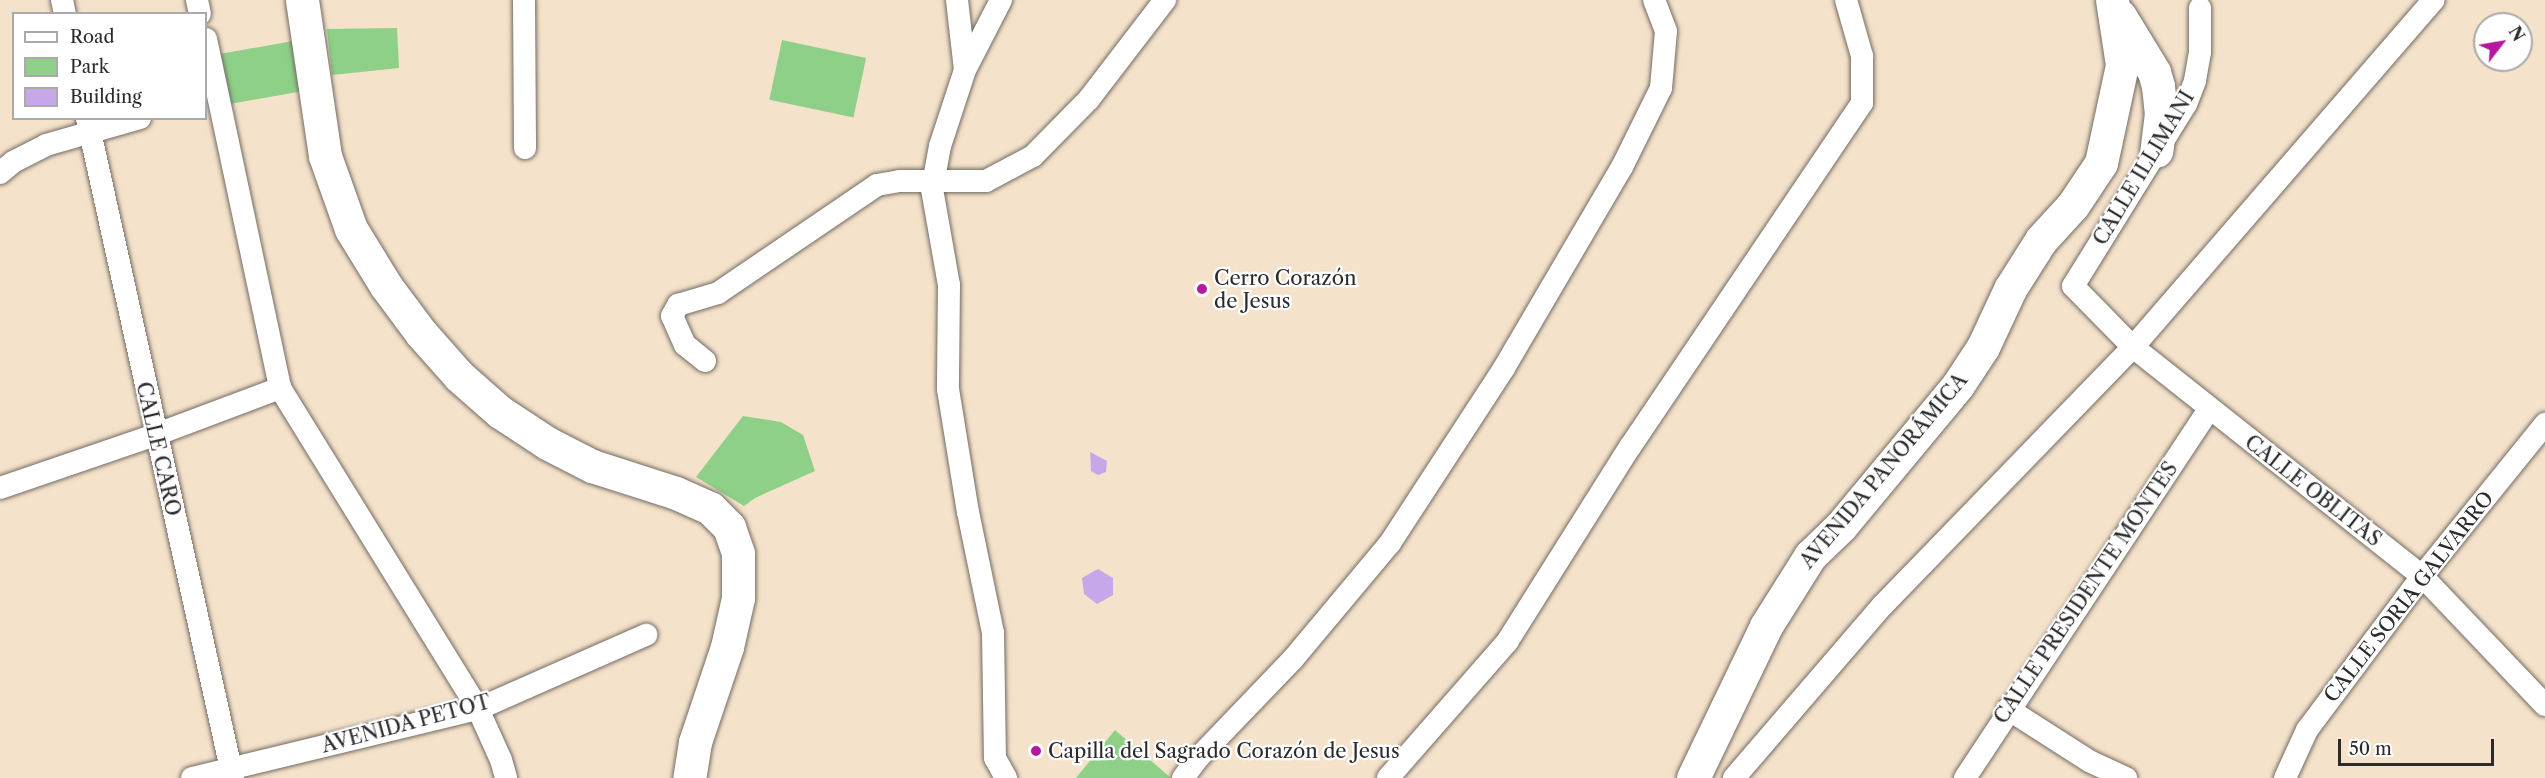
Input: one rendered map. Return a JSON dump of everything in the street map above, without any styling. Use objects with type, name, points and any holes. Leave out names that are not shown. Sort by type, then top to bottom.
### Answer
[{"type":"main road","points":[[302,0],[325,156],[332,177],[351,229],[386,286],[421,333],[459,376],[500,412],[547,443],[592,466],[676,493],[710,508],[729,527],[738,553],[738,598],[727,647],[695,742],[689,778]]},
{"type":"main road","points":[[2112,3],[2132,59],[2154,72],[2161,112],[2156,151]]},
{"type":"main road","name":"AVENIDA PANORÁMICA","points":[[1693,778],[1766,626],[1810,556],[1841,526],[1958,385],[1983,347],[2010,289],[2041,240],[2073,205],[2101,163],[2132,59]]},
{"type":"street","points":[[524,0],[525,147]]},
{"type":"street","points":[[957,0],[965,70]]},
{"type":"street","points":[[1001,0],[965,70],[940,146],[932,189],[949,285],[948,389],[968,512],[993,633],[995,758],[1006,778]]},
{"type":"street","points":[[705,361],[685,345],[672,316],[678,305],[718,293],[877,186],[900,181],[986,181],[1032,156],[1089,99],[1165,0]]},
{"type":"street","points":[[1183,778],[1199,757],[1293,659],[1390,543],[1504,369],[1623,167],[1660,88],[1666,31],[1654,0]]},
{"type":"street","points":[[1388,778],[1507,642],[1630,447],[1863,103],[1862,56],[1846,0]]},
{"type":"street","points":[[1734,778],[1883,605],[2133,347],[2434,0]]},
{"type":"street","name":"CALLE ILLIMANI","points":[[2073,286],[2186,104],[2195,81],[2200,52],[2200,3]]},
{"type":"street","points":[[207,44],[280,388],[478,709],[501,760],[506,778]]},
{"type":"street","points":[[0,173],[13,162],[88,125],[125,120]]},
{"type":"street","name":"CALLE CARO","points":[[88,125],[155,435],[232,773]]},
{"type":"street","name":"CALLE OBLITAS","points":[[2073,286],[2133,347],[2422,576],[2545,705]]},
{"type":"street","points":[[0,488],[155,435],[280,388]]},
{"type":"street","name":"CALLE PRESIDENTE MONTES","points":[[1965,778],[2008,709],[2209,409]]},
{"type":"street","name":"CALLE SORIA GALVARRO","points":[[2285,778],[2307,730],[2422,576],[2545,424]]},
{"type":"street","name":"AVENIDA PETOT","points":[[192,778],[232,773],[478,709],[646,636]]},
{"type":"street","points":[[2008,709],[2089,761],[2126,778]]},
{"type":"green space","points":[[397,28],[399,68],[332,75],[327,29]]},
{"type":"green space","points":[[782,40],[866,58],[853,118],[769,100]]},
{"type":"green space","points":[[293,41],[302,91],[230,104],[221,54]]},
{"type":"green space","points":[[743,416],[781,422],[803,435],[815,471],[755,498],[744,506],[696,477]]},
{"type":"green space","points":[[1115,730],[1171,778],[1076,778]]},
{"type":"building","points":[[1090,452],[1107,461],[1106,472],[1098,475],[1091,471]]},
{"type":"building","points":[[1098,569],[1113,578],[1113,595],[1097,604],[1084,594],[1082,578]]},
{"type":"place","name":"Cerro Corazón de Jesus","points":[[1202,289]]},
{"type":"place","name":"Capilla del Sagrado Corazón de Jesus","points":[[1036,751]]}]
